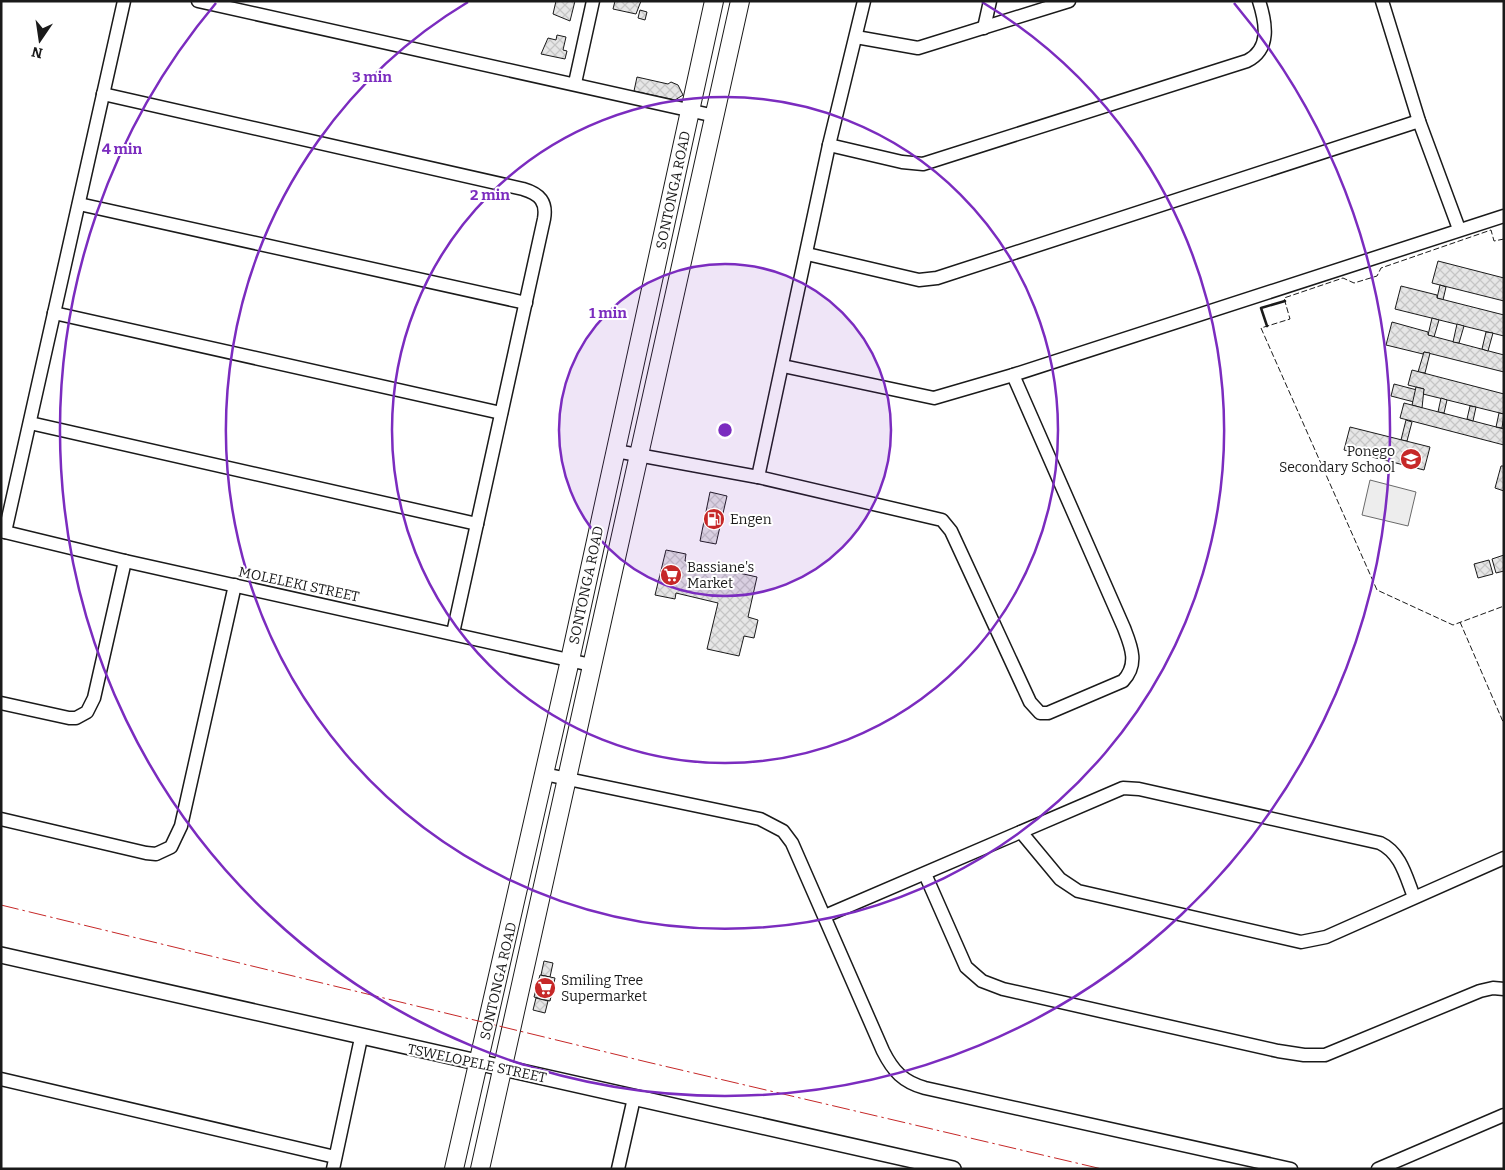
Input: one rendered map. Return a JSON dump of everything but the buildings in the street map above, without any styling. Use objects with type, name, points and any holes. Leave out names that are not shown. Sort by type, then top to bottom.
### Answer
[{"type":"main road","name":"SONTONGA ROAD","points":[[454,1169],[570,660],[714,1]]},
{"type":"main road","name":"SONTONGA ROAD","points":[[480,1169],[740,1]]},
{"type":"street","points":[[3,532],[30,424],[124,1]]},
{"type":"street","points":[[198,1],[575,83],[715,116]]},
{"type":"street","points":[[575,83],[593,1]]},
{"type":"street","points":[[758,477],[830,145],[864,1]]},
{"type":"street","points":[[984,28],[990,1]]},
{"type":"street","points":[[856,37],[914,48],[1069,1]]},
{"type":"street","points":[[830,145],[902,162],[923,164],[1247,61],[1259,51],[1266,35],[1266,26],[1259,1]]},
{"type":"street","points":[[1382,1],[1420,121],[1459,229]]},
{"type":"street","points":[[103,94],[533,192],[540,197],[546,210],[476,524],[454,633]]},
{"type":"street","points":[[807,254],[914,279],[932,279],[1420,121]]},
{"type":"street","points":[[79,204],[526,304]]},
{"type":"street","points":[[783,366],[934,398],[1013,375],[1504,216]]},
{"type":"street","points":[[54,313],[501,413]]},
{"type":"street","points":[[616,451],[758,477],[942,520],[952,531],[1034,708],[1040,713],[1048,713],[1123,681],[1128,675],[1133,658],[1124,628],[1013,375]]},
{"type":"street","points":[[30,424],[476,524]]},
{"type":"street","name":"MOLELEKI STREET","points":[[3,532],[591,665]]},
{"type":"street","points":[[1,703],[69,718],[76,718],[88,712],[94,698],[125,561]]},
{"type":"street","points":[[1,819],[146,853],[156,854],[171,847],[181,826],[234,585]]},
{"type":"street","points":[[544,774],[751,816],[776,826],[783,831],[792,843],[883,1052],[895,1072],[907,1082],[925,1088],[1291,1169]]},
{"type":"street","points":[[825,916],[925,874],[1116,789],[1139,789],[1380,844],[1390,849],[1397,857],[1414,897]]},
{"type":"street","points":[[1021,832],[1060,879],[1078,891],[1301,942],[1326,937],[1504,858]]},
{"type":"street","points":[[925,874],[963,961],[982,981],[1003,989],[1278,1050],[1304,1055],[1325,1055],[1480,991],[1504,988]]},
{"type":"street","name":"TSWELOPELE STREET","points":[[1,955],[361,1038],[953,1169]]},
{"type":"street","points":[[1,1079],[334,1163],[361,1038]]},
{"type":"street","points":[[618,1169],[634,1098]]},
{"type":"street","points":[[1378,1169],[1504,1115]]},
{"type":"shaded area","points":[[1370,480],[1416,492],[1408,526],[1362,515]]},
{"type":"fence","points":[[1504,239],[1494,241],[1491,230],[1381,268],[1377,276],[1354,283],[1343,278],[1284,298],[1290,319],[1261,328],[1377,590],[1453,625],[1504,606]]},
{"type":"fence","points":[[1460,622],[1504,724]]},
{"type":"wall","points":[[1267,326],[1261,308],[1285,301]]},
{"type":"power","points":[[1,905],[647,1062],[1102,1169]]},
{"type":"place","name":"Ponego Secondary School","points":[[1411,459]]},
{"type":"place","name":"Engen","points":[[714,519]]},
{"type":"place","name":"Bassiane's Market","points":[[671,575]]},
{"type":"place","name":"Smiling Tree Supermarket","points":[[545,988]]}]
